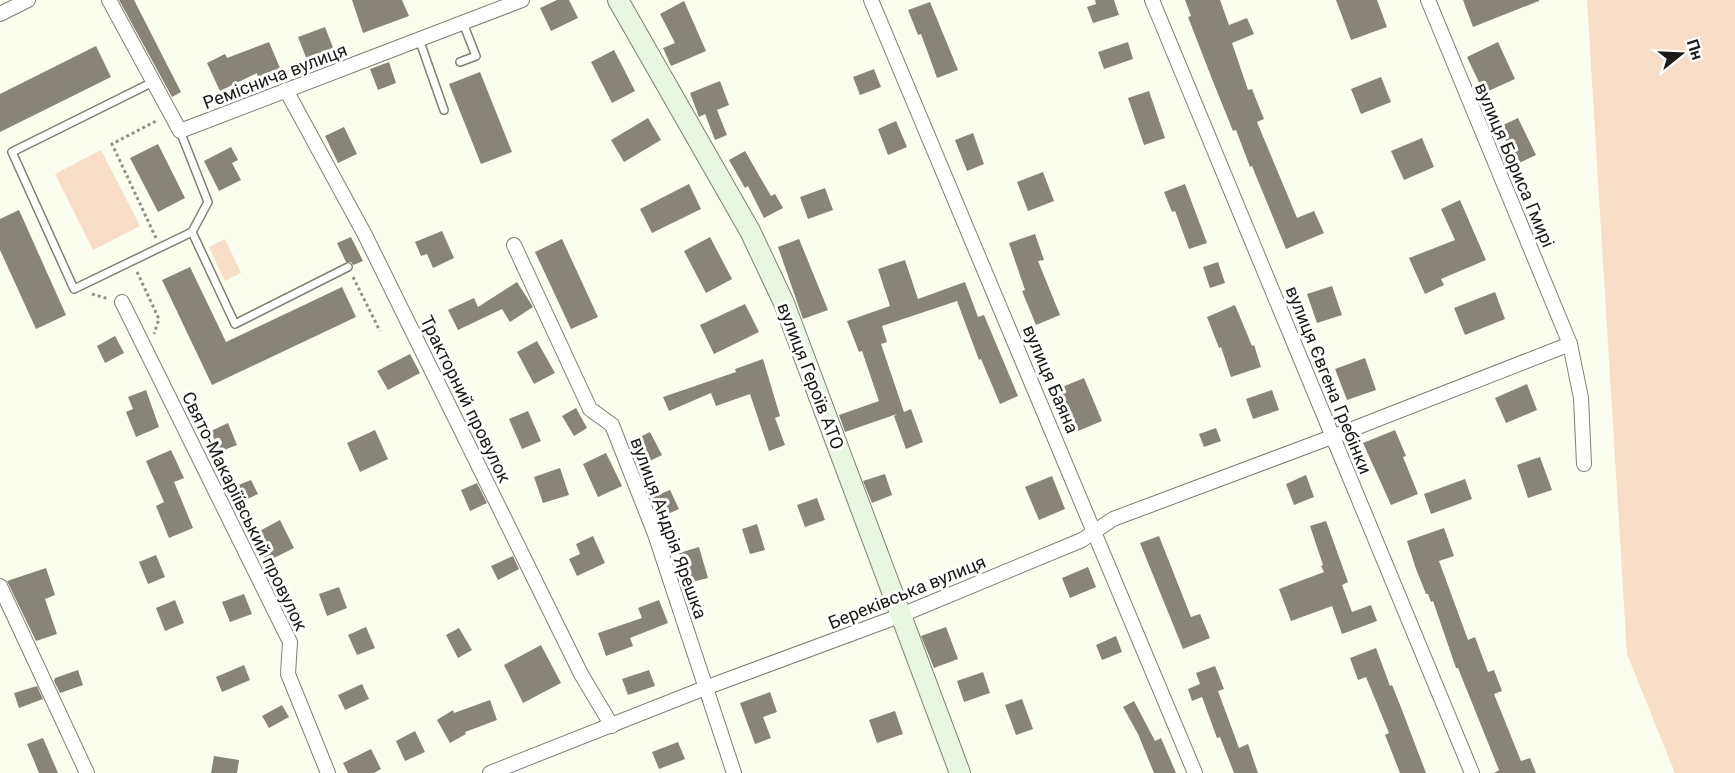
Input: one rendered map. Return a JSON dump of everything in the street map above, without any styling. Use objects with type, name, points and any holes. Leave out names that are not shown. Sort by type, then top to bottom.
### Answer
[{"type":"street","points":[[7,7],[28,0]]},
{"type":"street","points":[[109,0],[180,132]]},
{"type":"street","name":"Реміснича вулиця","points":[[180,132],[522,0]]},
{"type":"street","name":"вулиця Героїв АТО","points":[[618,0],[750,231],[784,303],[960,773]]},
{"type":"street","name":"вулиця Баяна","points":[[872,0],[1195,773]]},
{"type":"street","name":"вулиця Євгена Гребінки","points":[[1152,0],[1472,773]]},
{"type":"street","name":"вулиця Бориса Гмирі","points":[[1428,0],[1570,344],[1581,398],[1584,464]]},
{"type":"street","name":"Тракторний провулок","points":[[286,90],[364,235],[581,674],[612,726]]},
{"type":"street","name":"вулиця Андрія Ярешка","points":[[514,245],[590,409],[612,425],[656,534],[734,773]]},
{"type":"street","name":"Свято-Макаріївський провулок","points":[[122,302],[290,642],[288,674],[328,773]]},
{"type":"street","points":[[1333,436],[1570,344]]},
{"type":"street","name":"Береківська вулиця","points":[[490,773],[705,688],[902,614],[1082,540],[1113,519],[1333,436]]},
{"type":"street","points":[[0,586],[87,773]]},
{"type":"lane","points":[[460,62],[476,56],[463,23]]},
{"type":"lane","points":[[419,39],[444,110]]},
{"type":"lane","points":[[153,82],[12,152],[74,289],[192,232],[208,202],[180,132]]},
{"type":"lane","points":[[192,232],[235,324],[348,267]]},
{"type":"path","points":[[160,247],[112,144],[171,113]]},
{"type":"path","points":[[131,261],[159,319],[147,353]]},
{"type":"path","points":[[348,267],[380,331]]},
{"type":"path","points":[[74,289],[122,302]]},
{"type":"shaded area","points":[[1587,0],[1735,0],[1735,773],[1675,773],[1627,654]]},
{"type":"shaded area","points":[[101,150],[140,226],[93,250],[55,174]]},
{"type":"shaded area","points":[[225,239],[241,273],[225,281],[209,247]]},
{"type":"building","points":[[119,0],[134,0],[181,92],[172,97]]},
{"type":"building","points":[[352,0],[402,0],[409,16],[363,33]]},
{"type":"building","points":[[557,0],[569,0],[578,18],[551,31],[540,8]]},
{"type":"building","points":[[1095,0],[1114,0],[1119,15],[1093,23],[1087,7],[1096,4]]},
{"type":"building","points":[[1185,0],[1220,0],[1229,25],[1247,18],[1254,34],[1232,43],[1248,90],[1252,89],[1264,119],[1257,122],[1297,218],[1314,211],[1324,233],[1286,249],[1236,130],[1233,131],[1188,17],[1191,16]]},
{"type":"building","points":[[1336,0],[1377,0],[1387,27],[1351,40]]},
{"type":"building","points":[[1463,0],[1539,0],[1539,1],[1473,27]]},
{"type":"building","points":[[684,1],[706,51],[671,66],[663,48],[675,43],[660,14]]},
{"type":"building","points":[[930,2],[958,70],[937,78],[921,34],[918,35],[908,10]]},
{"type":"building","points":[[325,27],[334,50],[307,60],[298,37]]},
{"type":"building","points":[[269,42],[280,68],[258,77],[257,73],[220,91],[207,63],[225,54],[227,58]]},
{"type":"building","points":[[1128,42],[1133,59],[1104,69],[1098,52]]},
{"type":"building","points":[[1498,42],[1515,79],[1484,93],[1467,57]]},
{"type":"building","points":[[96,46],[111,77],[0,132],[0,94]]},
{"type":"building","points":[[614,50],[635,91],[612,103],[591,62]]},
{"type":"building","points":[[389,62],[396,83],[378,90],[370,69]]},
{"type":"building","points":[[874,69],[881,87],[860,95],[853,77]]},
{"type":"building","points":[[480,72],[512,152],[481,164],[449,84]]},
{"type":"building","points":[[1381,77],[1391,102],[1361,114],[1351,89]]},
{"type":"building","points":[[720,81],[729,105],[717,110],[727,135],[715,140],[705,114],[699,117],[690,93]]},
{"type":"building","points":[[1149,91],[1165,138],[1144,145],[1128,98]]},
{"type":"building","points":[[648,118],[661,140],[624,162],[611,140]]},
{"type":"building","points":[[1518,118],[1536,155],[1517,164],[1499,127]]},
{"type":"building","points":[[896,121],[907,147],[888,155],[878,129]]},
{"type":"building","points":[[344,127],[357,154],[338,163],[325,136]]},
{"type":"building","points":[[973,133],[984,164],[967,171],[955,140]]},
{"type":"building","points":[[1422,138],[1434,167],[1404,180],[1391,151]]},
{"type":"building","points":[[158,144],[185,198],[158,212],[130,158]]},
{"type":"building","points":[[231,147],[238,160],[232,163],[241,180],[219,191],[204,161]]},
{"type":"building","points":[[745,151],[771,196],[775,194],[783,208],[764,218],[748,186],[745,188],[729,160]]},
{"type":"building","points":[[1043,172],[1054,201],[1028,211],[1017,182]]},
{"type":"building","points":[[689,184],[701,209],[652,233],[640,209]]},
{"type":"building","points":[[1185,184],[1207,243],[1189,249],[1175,211],[1172,212],[1164,192]]},
{"type":"building","points":[[825,188],[833,210],[808,219],[800,197]]},
{"type":"building","points":[[1460,200],[1486,260],[1441,279],[1444,285],[1425,294],[1409,258],[1455,240],[1441,209]]},
{"type":"building","points":[[19,210],[66,315],[36,329],[0,250],[0,219]]},
{"type":"building","points":[[442,231],[454,258],[433,268],[427,254],[421,256],[415,242]]},
{"type":"building","points":[[1035,234],[1044,260],[1038,261],[1060,315],[1036,325],[1022,291],[1025,290],[1009,243]]},
{"type":"building","points":[[351,237],[363,261],[353,265],[351,262],[346,262],[337,243]]},
{"type":"building","points":[[710,237],[732,279],[706,293],[684,251]]},
{"type":"building","points":[[562,239],[598,317],[571,329],[535,252]]},
{"type":"building","points":[[799,239],[828,310],[803,319],[778,247]]},
{"type":"building","points":[[905,260],[918,299],[965,282],[978,317],[984,315],[1018,396],[1000,404],[981,359],[979,360],[957,301],[882,326],[887,342],[881,344],[904,412],[911,409],[923,442],[906,449],[894,416],[897,414],[845,432],[839,415],[879,401],[862,351],[859,352],[847,321],[890,306],[878,269]]},
{"type":"building","points":[[1218,262],[1225,283],[1210,288],[1203,267]]},
{"type":"building","points":[[190,267],[226,342],[342,287],[356,317],[212,385],[162,280]]},
{"type":"building","points":[[517,282],[533,307],[510,322],[502,309],[458,330],[448,310],[474,298],[478,307]]},
{"type":"building","points":[[1332,286],[1342,315],[1317,323],[1307,294]]},
{"type":"building","points":[[1495,292],[1505,319],[1465,335],[1454,308]]},
{"type":"building","points":[[745,304],[759,332],[714,354],[700,325]]},
{"type":"building","points":[[1235,305],[1252,346],[1254,345],[1261,367],[1231,377],[1221,347],[1219,348],[1207,317]]},
{"type":"building","points":[[115,336],[124,353],[105,363],[97,346]]},
{"type":"building","points":[[537,341],[555,373],[534,384],[517,352]]},
{"type":"building","points":[[410,354],[420,373],[388,390],[377,371]]},
{"type":"building","points":[[1365,358],[1376,390],[1347,400],[1335,369]]},
{"type":"building","points":[[763,359],[780,416],[775,418],[785,445],[769,451],[750,394],[716,406],[711,393],[669,411],[663,397],[736,372],[735,369]]},
{"type":"building","points":[[1084,378],[1102,421],[1078,431],[1060,388]]},
{"type":"building","points":[[1527,384],[1537,410],[1506,423],[1495,398]]},
{"type":"building","points":[[146,390],[159,427],[136,437],[126,412],[133,409],[128,397]]},
{"type":"building","points":[[1272,390],[1279,410],[1253,419],[1246,399]]},
{"type":"building","points":[[576,408],[587,428],[574,436],[562,416]]},
{"type":"building","points":[[528,411],[541,441],[522,449],[509,419]]},
{"type":"building","points":[[228,423],[237,445],[219,452],[211,431]]},
{"type":"building","points":[[1216,428],[1221,441],[1204,447],[1199,434]]},
{"type":"building","points":[[375,430],[388,459],[360,472],[347,443]]},
{"type":"building","points":[[1395,430],[1418,494],[1391,505],[1363,443]]},
{"type":"building","points":[[650,432],[662,455],[644,464],[632,441]]},
{"type":"building","points":[[171,450],[184,478],[174,482],[193,528],[169,538],[156,506],[164,502],[146,461]]},
{"type":"building","points":[[606,453],[622,486],[598,497],[583,464]]},
{"type":"building","points":[[1540,457],[1552,490],[1528,498],[1517,465]]},
{"type":"building","points":[[560,468],[569,495],[543,503],[534,477]]},
{"type":"building","points":[[885,474],[892,495],[872,503],[863,481]]},
{"type":"building","points":[[1306,475],[1314,497],[1294,505],[1286,484]]},
{"type":"building","points":[[1052,476],[1065,509],[1039,520],[1025,487]]},
{"type":"building","points":[[1465,479],[1472,499],[1431,514],[1424,494]]},
{"type":"building","points":[[251,480],[258,494],[243,501],[236,486]]},
{"type":"building","points":[[477,483],[487,503],[470,511],[461,490]]},
{"type":"building","points":[[670,490],[679,509],[661,517],[653,497]]},
{"type":"building","points":[[817,498],[825,520],[805,527],[797,505]]},
{"type":"building","points":[[280,520],[294,548],[266,562],[252,535]]},
{"type":"building","points":[[1326,521],[1348,582],[1342,585],[1352,612],[1371,605],[1377,621],[1342,634],[1332,606],[1291,621],[1279,589],[1324,572],[1310,526]]},
{"type":"building","points":[[757,524],[765,550],[750,554],[742,529]]},
{"type":"building","points":[[1444,528],[1454,556],[1439,561],[1468,640],[1475,637],[1488,672],[1494,670],[1502,691],[1494,694],[1521,761],[1530,758],[1536,773],[1494,773],[1499,770],[1458,668],[1456,668],[1433,601],[1431,602],[1426,594],[1416,569],[1407,541]]},
{"type":"building","points":[[593,536],[605,563],[577,576],[569,559],[580,554],[576,544]]},
{"type":"building","points":[[1159,536],[1191,617],[1200,614],[1210,638],[1183,649],[1140,543]]},
{"type":"building","points":[[699,547],[708,578],[688,583],[679,553]]},
{"type":"building","points":[[156,555],[165,577],[148,584],[139,562]]},
{"type":"building","points":[[513,556],[519,569],[498,580],[491,566]]},
{"type":"building","points":[[1088,567],[1096,587],[1070,598],[1062,578]]},
{"type":"building","points":[[46,568],[55,595],[45,599],[57,634],[36,641],[7,581]]},
{"type":"building","points":[[339,587],[347,608],[327,616],[319,594]]},
{"type":"building","points":[[244,594],[252,614],[230,622],[222,602]]},
{"type":"building","points":[[175,600],[184,623],[165,631],[156,608]]},
{"type":"building","points":[[659,600],[668,623],[630,638],[633,646],[606,656],[598,633],[642,618],[638,608]]},
{"type":"building","points":[[366,627],[375,648],[357,655],[348,635]]},
{"type":"building","points":[[946,627],[958,659],[934,668],[921,636]]},
{"type":"building","points":[[459,628],[472,650],[458,658],[446,635]]},
{"type":"building","points":[[1116,636],[1122,652],[1102,660],[1096,645]]},
{"type":"building","points":[[541,645],[561,683],[523,703],[504,665]]},
{"type":"building","points":[[1376,648],[1426,773],[1400,773],[1385,735],[1389,733],[1366,677],[1358,680],[1350,658]]},
{"type":"building","points":[[244,665],[250,680],[222,692],[216,677]]},
{"type":"building","points":[[1215,666],[1224,689],[1218,691],[1239,748],[1248,744],[1258,773],[1234,773],[1220,737],[1217,738],[1202,697],[1192,701],[1188,689],[1200,684],[1196,673]]},
{"type":"building","points":[[78,670],[83,685],[60,693],[54,681],[55,678]]},
{"type":"building","points":[[649,670],[655,686],[628,695],[622,679]]},
{"type":"building","points":[[983,672],[990,693],[964,702],[957,681]]},
{"type":"building","points":[[362,684],[369,699],[345,710],[338,695]]},
{"type":"building","points":[[37,686],[43,699],[19,708],[14,693]]},
{"type":"building","points":[[770,692],[777,712],[763,717],[771,738],[755,744],[740,703]]},
{"type":"building","points":[[1022,699],[1033,729],[1016,735],[1005,705]]},
{"type":"building","points":[[490,700],[497,720],[465,732],[466,734],[450,743],[437,720],[453,710],[454,713]]},
{"type":"building","points":[[1134,701],[1155,741],[1161,738],[1176,773],[1154,773],[1138,734],[1123,707]]},
{"type":"building","points":[[282,705],[289,717],[269,728],[262,716]]},
{"type":"building","points":[[895,711],[903,734],[877,743],[869,720]]},
{"type":"building","points":[[415,731],[425,752],[405,761],[396,741]]},
{"type":"building","points":[[43,738],[58,773],[39,773],[27,744]]},
{"type":"building","points":[[678,742],[685,759],[659,769],[652,752]]},
{"type":"building","points":[[371,749],[381,769],[374,773],[348,773],[343,763]]},
{"type":"building","points":[[214,756],[239,760],[237,773],[211,773]]}]
